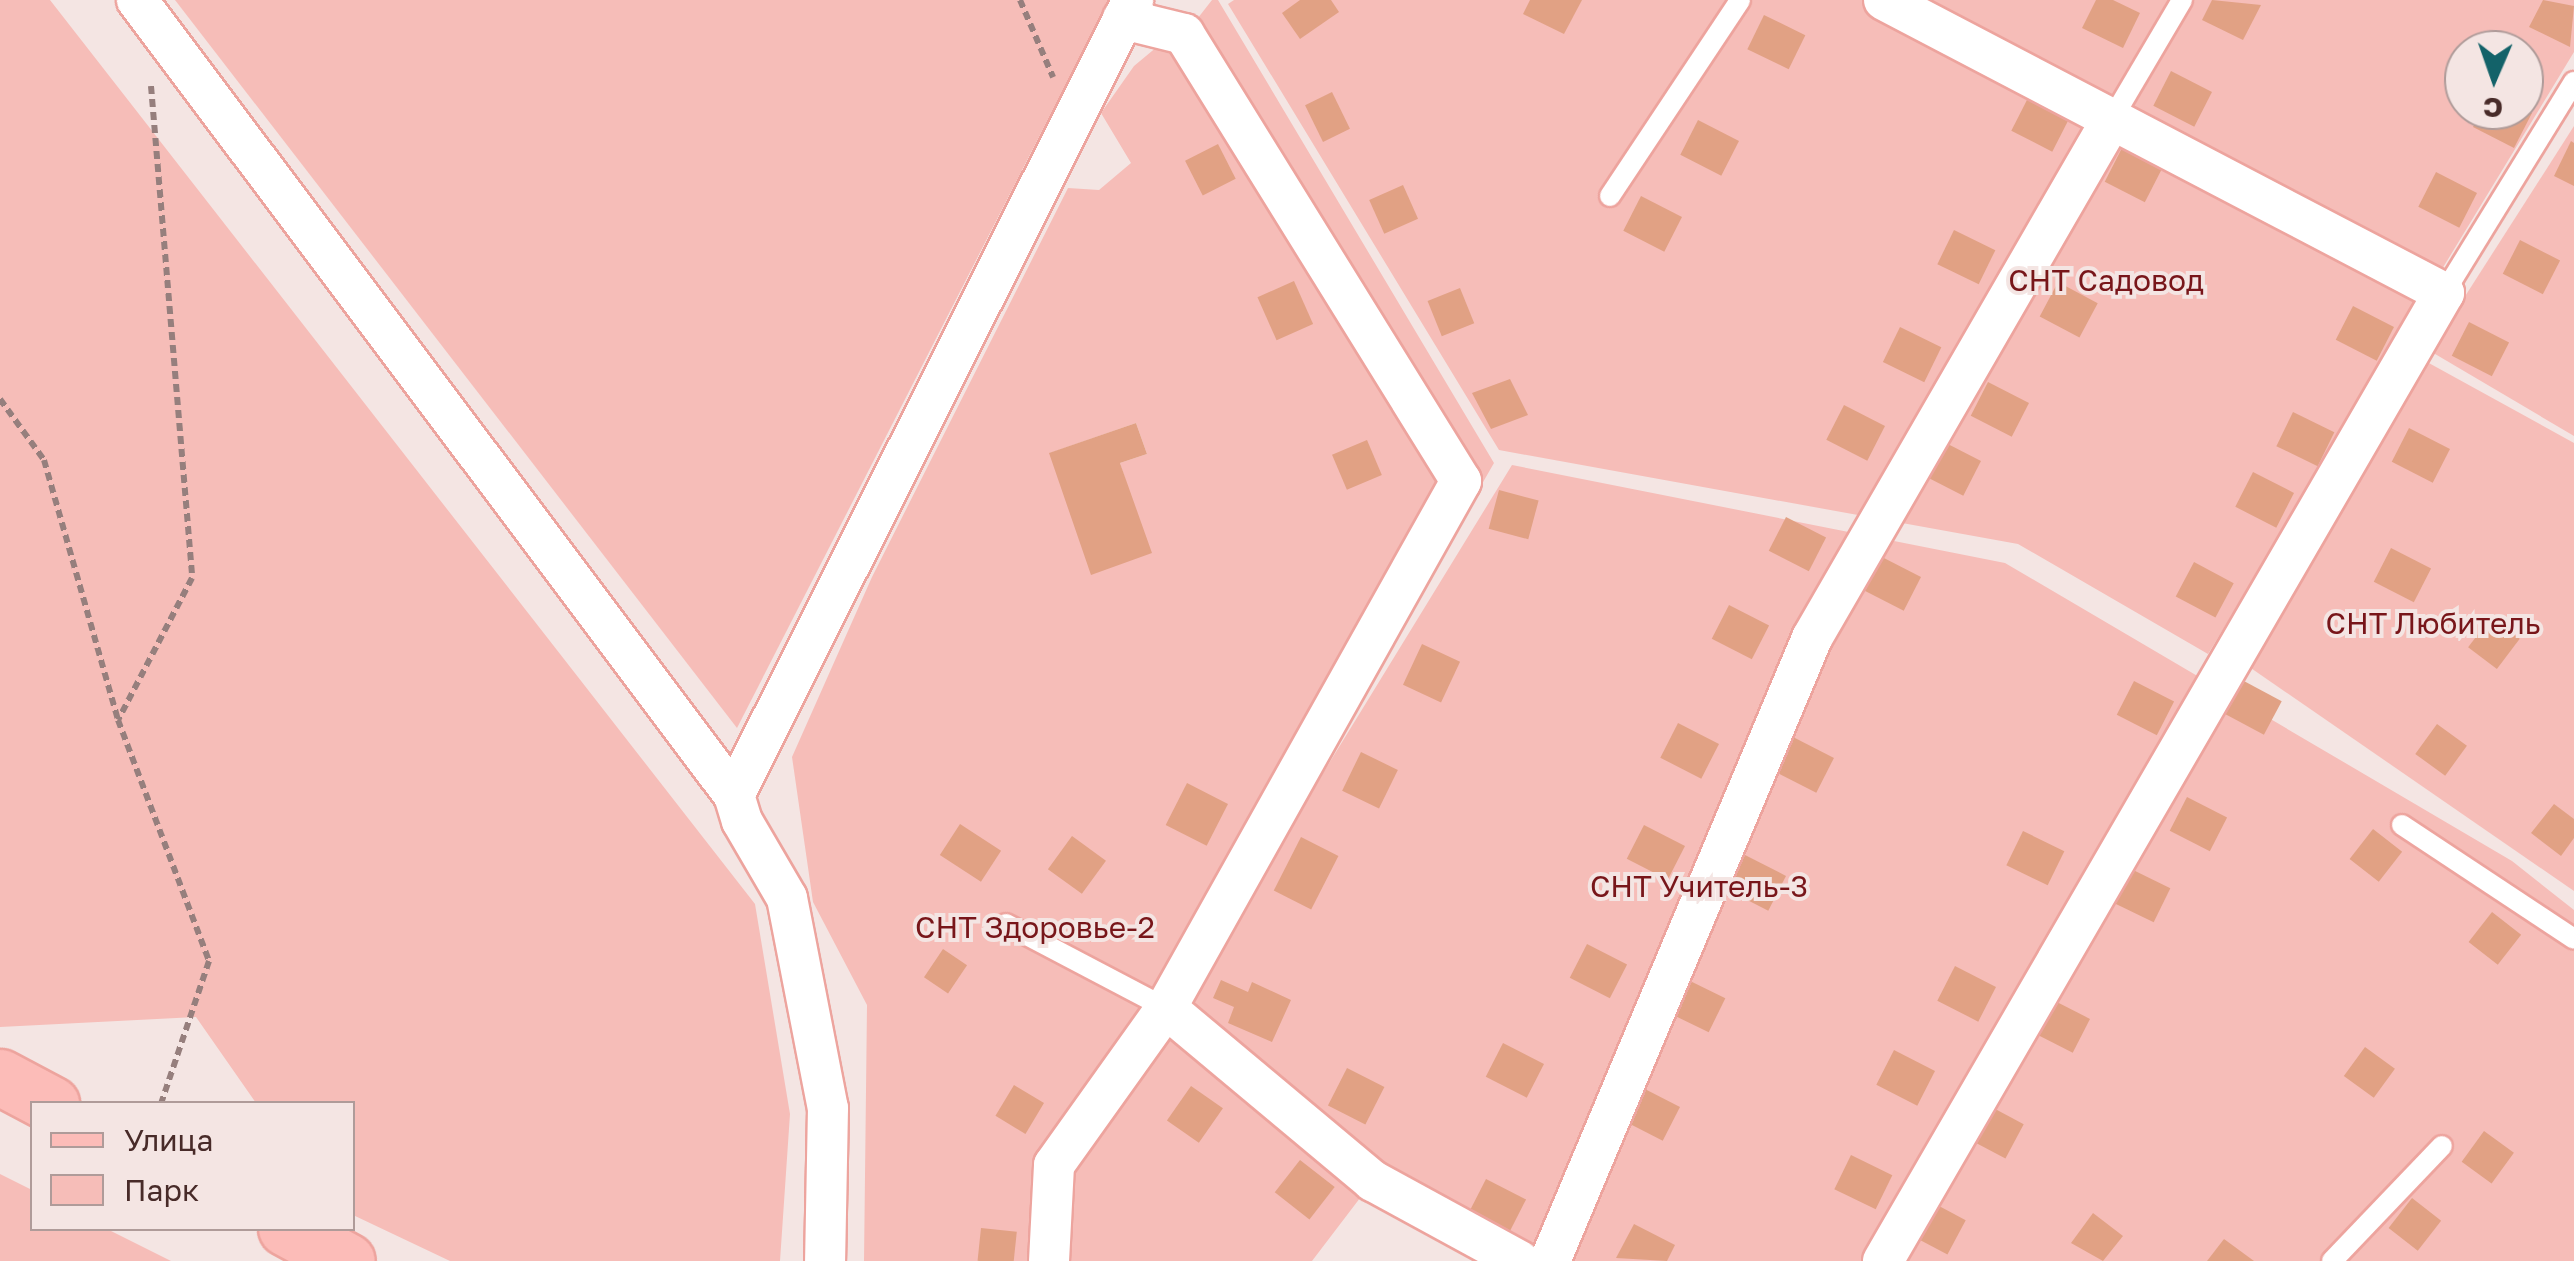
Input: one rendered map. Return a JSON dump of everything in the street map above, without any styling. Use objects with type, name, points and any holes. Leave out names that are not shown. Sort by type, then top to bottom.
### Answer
[{"type":"main road","points":[[0,1077],[45,1101]]},
{"type":"main road","points":[[291,1231],[339,1259]]},
{"type":"street","points":[[1883,1261],[2444,293],[1884,0]]},
{"type":"street","points":[[140,4],[734,795],[742,821],[787,898],[828,1108],[824,1261]]},
{"type":"street","points":[[734,795],[1072,119],[1136,6],[1184,34],[1462,481],[1166,1008],[1054,1165],[1049,1261]]},
{"type":"street","points":[[1550,1261],[1812,638],[2112,120]]},
{"type":"street","points":[[1166,1008],[1374,1182],[1520,1261]]},
{"type":"lane","points":[[1610,196],[1740,0]]},
{"type":"lane","points":[[2112,120],[2182,0]]},
{"type":"lane","points":[[2444,293],[2574,82]]},
{"type":"lane","points":[[2402,825],[2574,939]]},
{"type":"lane","points":[[1006,924],[1166,1008]]},
{"type":"lane","points":[[2332,1261],[2442,1146]]},
{"type":"path","points":[[1020,0],[1072,119]]},
{"type":"path","points":[[118,720],[192,578],[140,4]]},
{"type":"path","points":[[0,399],[44,460],[118,720],[209,961],[162,1101]]},
{"type":"green space","points":[[0,0],[50,0],[755,904],[790,1114],[780,1261],[450,1261],[355,1216],[355,1101],[255,1101],[196,1017],[0,1027]]},
{"type":"green space","points":[[175,0],[1109,0],[737,728]]},
{"type":"green space","name":"СНТ Учитель-3","points":[[1212,0],[1218,0],[1494,463],[1217,946],[1512,465],[2005,563],[2512,861],[2574,910],[2574,1261],[1532,1261],[1373,1181],[1312,1261],[864,1261],[867,1005],[813,902],[792,757],[872,577],[1068,188],[1099,190],[1131,163],[1101,113],[1134,66],[1188,21],[1187,32]],"holes":[[[1136,423],[1147,454],[1120,463],[1133,503],[1050,453]]]},
{"type":"green space","name":"СНТ Садовод","points":[[1234,0],[2574,0],[2574,52],[2544,101],[2544,30],[2444,30],[2444,130],[2527,130],[2208,654],[2018,544],[1499,450],[1228,4]]},
{"type":"green space","points":[[2574,126],[2574,436],[2430,351]]},
{"type":"green space","name":"СНТ Любитель","points":[[2427,362],[2574,443],[2574,891],[2245,664]]},
{"type":"green space","points":[[0,1174],[30,1189],[30,1231],[111,1231],[171,1261],[0,1261]]},
{"type":"building","points":[[1300,0],[1331,0],[1339,12],[1300,39],[1282,13]]},
{"type":"building","points":[[1530,0],[1582,0],[1564,34],[1523,14]]},
{"type":"building","points":[[2096,0],[2113,0],[2140,13],[2123,48],[2082,28]]},
{"type":"building","points":[[2212,0],[2261,5],[2243,40],[2202,20]]},
{"type":"building","points":[[2543,0],[2574,6],[2570,47],[2544,34],[2544,30],[2529,27]]},
{"type":"building","points":[[1764,15],[1805,35],[1789,69],[1747,49]]},
{"type":"building","points":[[2171,71],[2212,92],[2194,127],[2153,106]]},
{"type":"building","points":[[1332,92],[1350,129],[1323,142],[1305,105]]},
{"type":"building","points":[[2029,96],[2070,117],[2052,152],[2011,131]]},
{"type":"building","points":[[1698,120],[1739,141],[1721,176],[1680,155]]},
{"type":"building","points":[[2479,130],[2523,130],[2514,148]]},
{"type":"building","points":[[2571,141],[2574,143],[2574,186],[2554,176]]},
{"type":"building","points":[[1218,144],[1236,179],[1203,196],[1185,161]]},
{"type":"building","points":[[2122,148],[2162,168],[2145,202],[2105,182]]},
{"type":"building","points":[[2436,172],[2477,193],[2459,228],[2418,207]]},
{"type":"building","points":[[1403,185],[1418,219],[1384,234],[1369,200]]},
{"type":"building","points":[[1641,196],[1682,217],[1664,252],[1623,231]]},
{"type":"building","points":[[1954,230],[1995,250],[1979,284],[1937,264]]},
{"type":"building","points":[[2520,240],[2560,260],[2543,294],[2503,274]]},
{"type":"building","points":[[1294,281],[1313,324],[1277,340],[1257,297]]},
{"type":"building","points":[[2058,282],[2098,303],[2079,338],[2040,316]]},
{"type":"building","points":[[1460,288],[1474,323],[1442,336],[1428,301]]},
{"type":"building","points":[[2353,306],[2394,327],[2377,361],[2336,340]]},
{"type":"building","points":[[2469,322],[2509,342],[2492,376],[2452,356]]},
{"type":"building","points":[[1900,327],[1941,347],[1924,382],[1883,362]]},
{"type":"building","points":[[1510,379],[1528,415],[1491,429],[1472,393]]},
{"type":"building","points":[[1988,382],[2029,403],[2012,437],[1971,416]]},
{"type":"building","points":[[1844,405],[1885,426],[1867,461],[1826,440]]},
{"type":"building","points":[[2293,412],[2334,432],[2318,466],[2276,446]]},
{"type":"building","points":[[1136,423],[1147,454],[1120,463],[1152,553],[1091,575],[1049,453]]},
{"type":"building","points":[[2409,428],[2450,449],[2433,483],[2392,462]]},
{"type":"building","points":[[1367,440],[1382,475],[1347,490],[1332,455]]},
{"type":"building","points":[[1940,440],[1981,461],[1963,496],[1922,475]]},
{"type":"building","points":[[2253,472],[2294,493],[2276,528],[2235,507]]},
{"type":"building","points":[[1499,490],[1539,501],[1528,539],[1489,529]]},
{"type":"building","points":[[1786,517],[1826,537],[1809,571],[1769,551]]},
{"type":"building","points":[[2391,548],[2431,568],[2414,602],[2374,582]]},
{"type":"building","points":[[1880,556],[1921,577],[1904,611],[1863,590]]},
{"type":"building","points":[[2194,562],[2234,583],[2215,618],[2176,596]]},
{"type":"building","points":[[1729,605],[1769,625],[1752,659],[1712,639]]},
{"type":"building","points":[[2491,617],[2520,639],[2497,669],[2468,647]]},
{"type":"building","points":[[1422,644],[1460,662],[1441,703],[1403,685]]},
{"type":"building","points":[[2242,680],[2282,701],[2264,735],[2224,714]]},
{"type":"building","points":[[2134,681],[2174,701],[2157,735],[2117,715]]},
{"type":"building","points":[[1678,723],[1719,744],[1701,779],[1660,758]]},
{"type":"building","points":[[2437,724],[2467,746],[2445,776],[2415,754]]},
{"type":"building","points":[[1793,737],[1834,758],[1816,793],[1775,772]]},
{"type":"building","points":[[1361,752],[1398,770],[1379,809],[1342,791]]},
{"type":"building","points":[[1187,783],[1228,804],[1207,846],[1166,825]]},
{"type":"building","points":[[2187,797],[2227,817],[2210,851],[2170,831]]},
{"type":"building","points":[[2554,804],[2574,819],[2574,838],[2561,856],[2531,833]]},
{"type":"building","points":[[960,824],[1001,851],[981,882],[940,855]]},
{"type":"building","points":[[1644,825],[1685,846],[1668,880],[1627,859]]},
{"type":"building","points":[[2373,829],[2402,852],[2379,882],[2350,859]]},
{"type":"building","points":[[2023,831],[2064,851],[2048,885],[2006,865]]},
{"type":"building","points":[[1072,836],[1106,861],[1082,894],[1048,869]]},
{"type":"building","points":[[1301,837],[1338,856],[1311,910],[1274,890]]},
{"type":"building","points":[[1745,855],[1786,876],[1768,911],[1727,890]]},
{"type":"building","points":[[2129,868],[2170,888],[2154,922],[2112,902]]},
{"type":"building","points":[[2492,912],[2521,935],[2498,965],[2469,942]]},
{"type":"building","points":[[1587,944],[1627,964],[1610,998],[1570,978]]},
{"type":"building","points":[[943,949],[967,965],[948,993],[924,977]]},
{"type":"building","points":[[1955,966],[1996,987],[1978,1022],[1937,1001]]},
{"type":"building","points":[[1684,978],[1725,998],[1709,1032],[1667,1012]]},
{"type":"building","points":[[1221,980],[1248,992],[1252,982],[1291,1000],[1272,1042],[1228,1023],[1234,1007],[1213,998]]},
{"type":"building","points":[[2049,998],[2090,1019],[2073,1053],[2032,1032]]},
{"type":"building","points":[[1503,1043],[1544,1064],[1527,1098],[1486,1077]]},
{"type":"building","points":[[2365,1047],[2395,1069],[2374,1098],[2344,1076]]},
{"type":"building","points":[[1894,1050],[1935,1071],[1917,1106],[1876,1085]]},
{"type":"building","points":[[1347,1068],[1384,1087],[1365,1124],[1328,1105]]},
{"type":"building","points":[[1014,1085],[1044,1103],[1025,1134],[995,1116]]},
{"type":"building","points":[[1191,1086],[1223,1108],[1199,1143],[1167,1120]]},
{"type":"building","points":[[1639,1086],[1680,1107],[1663,1141],[1622,1120]]},
{"type":"building","points":[[1984,1103],[2024,1124],[2005,1159],[1966,1137]]},
{"type":"building","points":[[2484,1131],[2514,1153],[2492,1183],[2462,1162]]},
{"type":"building","points":[[1851,1155],[1892,1175],[1876,1209],[1834,1189]]},
{"type":"building","points":[[1300,1160],[1335,1187],[1309,1219],[1275,1192]]},
{"type":"building","points":[[1486,1179],[1526,1199],[1509,1233],[1469,1213]]},
{"type":"building","points":[[2412,1198],[2441,1221],[2418,1251],[2389,1228]]},
{"type":"building","points":[[1926,1199],[1966,1220],[1947,1255],[1908,1233]]},
{"type":"building","points":[[2093,1213],[2123,1236],[2103,1261],[2071,1243]]},
{"type":"building","points":[[1634,1224],[1675,1245],[1667,1261],[1616,1258]]},
{"type":"building","points":[[981,1228],[1017,1232],[1014,1261],[978,1261]]},
{"type":"building","points":[[2224,1239],[2254,1261],[2207,1261]]},
{"type":"park label","name":"СНТ Здоровье-2","points":[[1035,927]]}]
